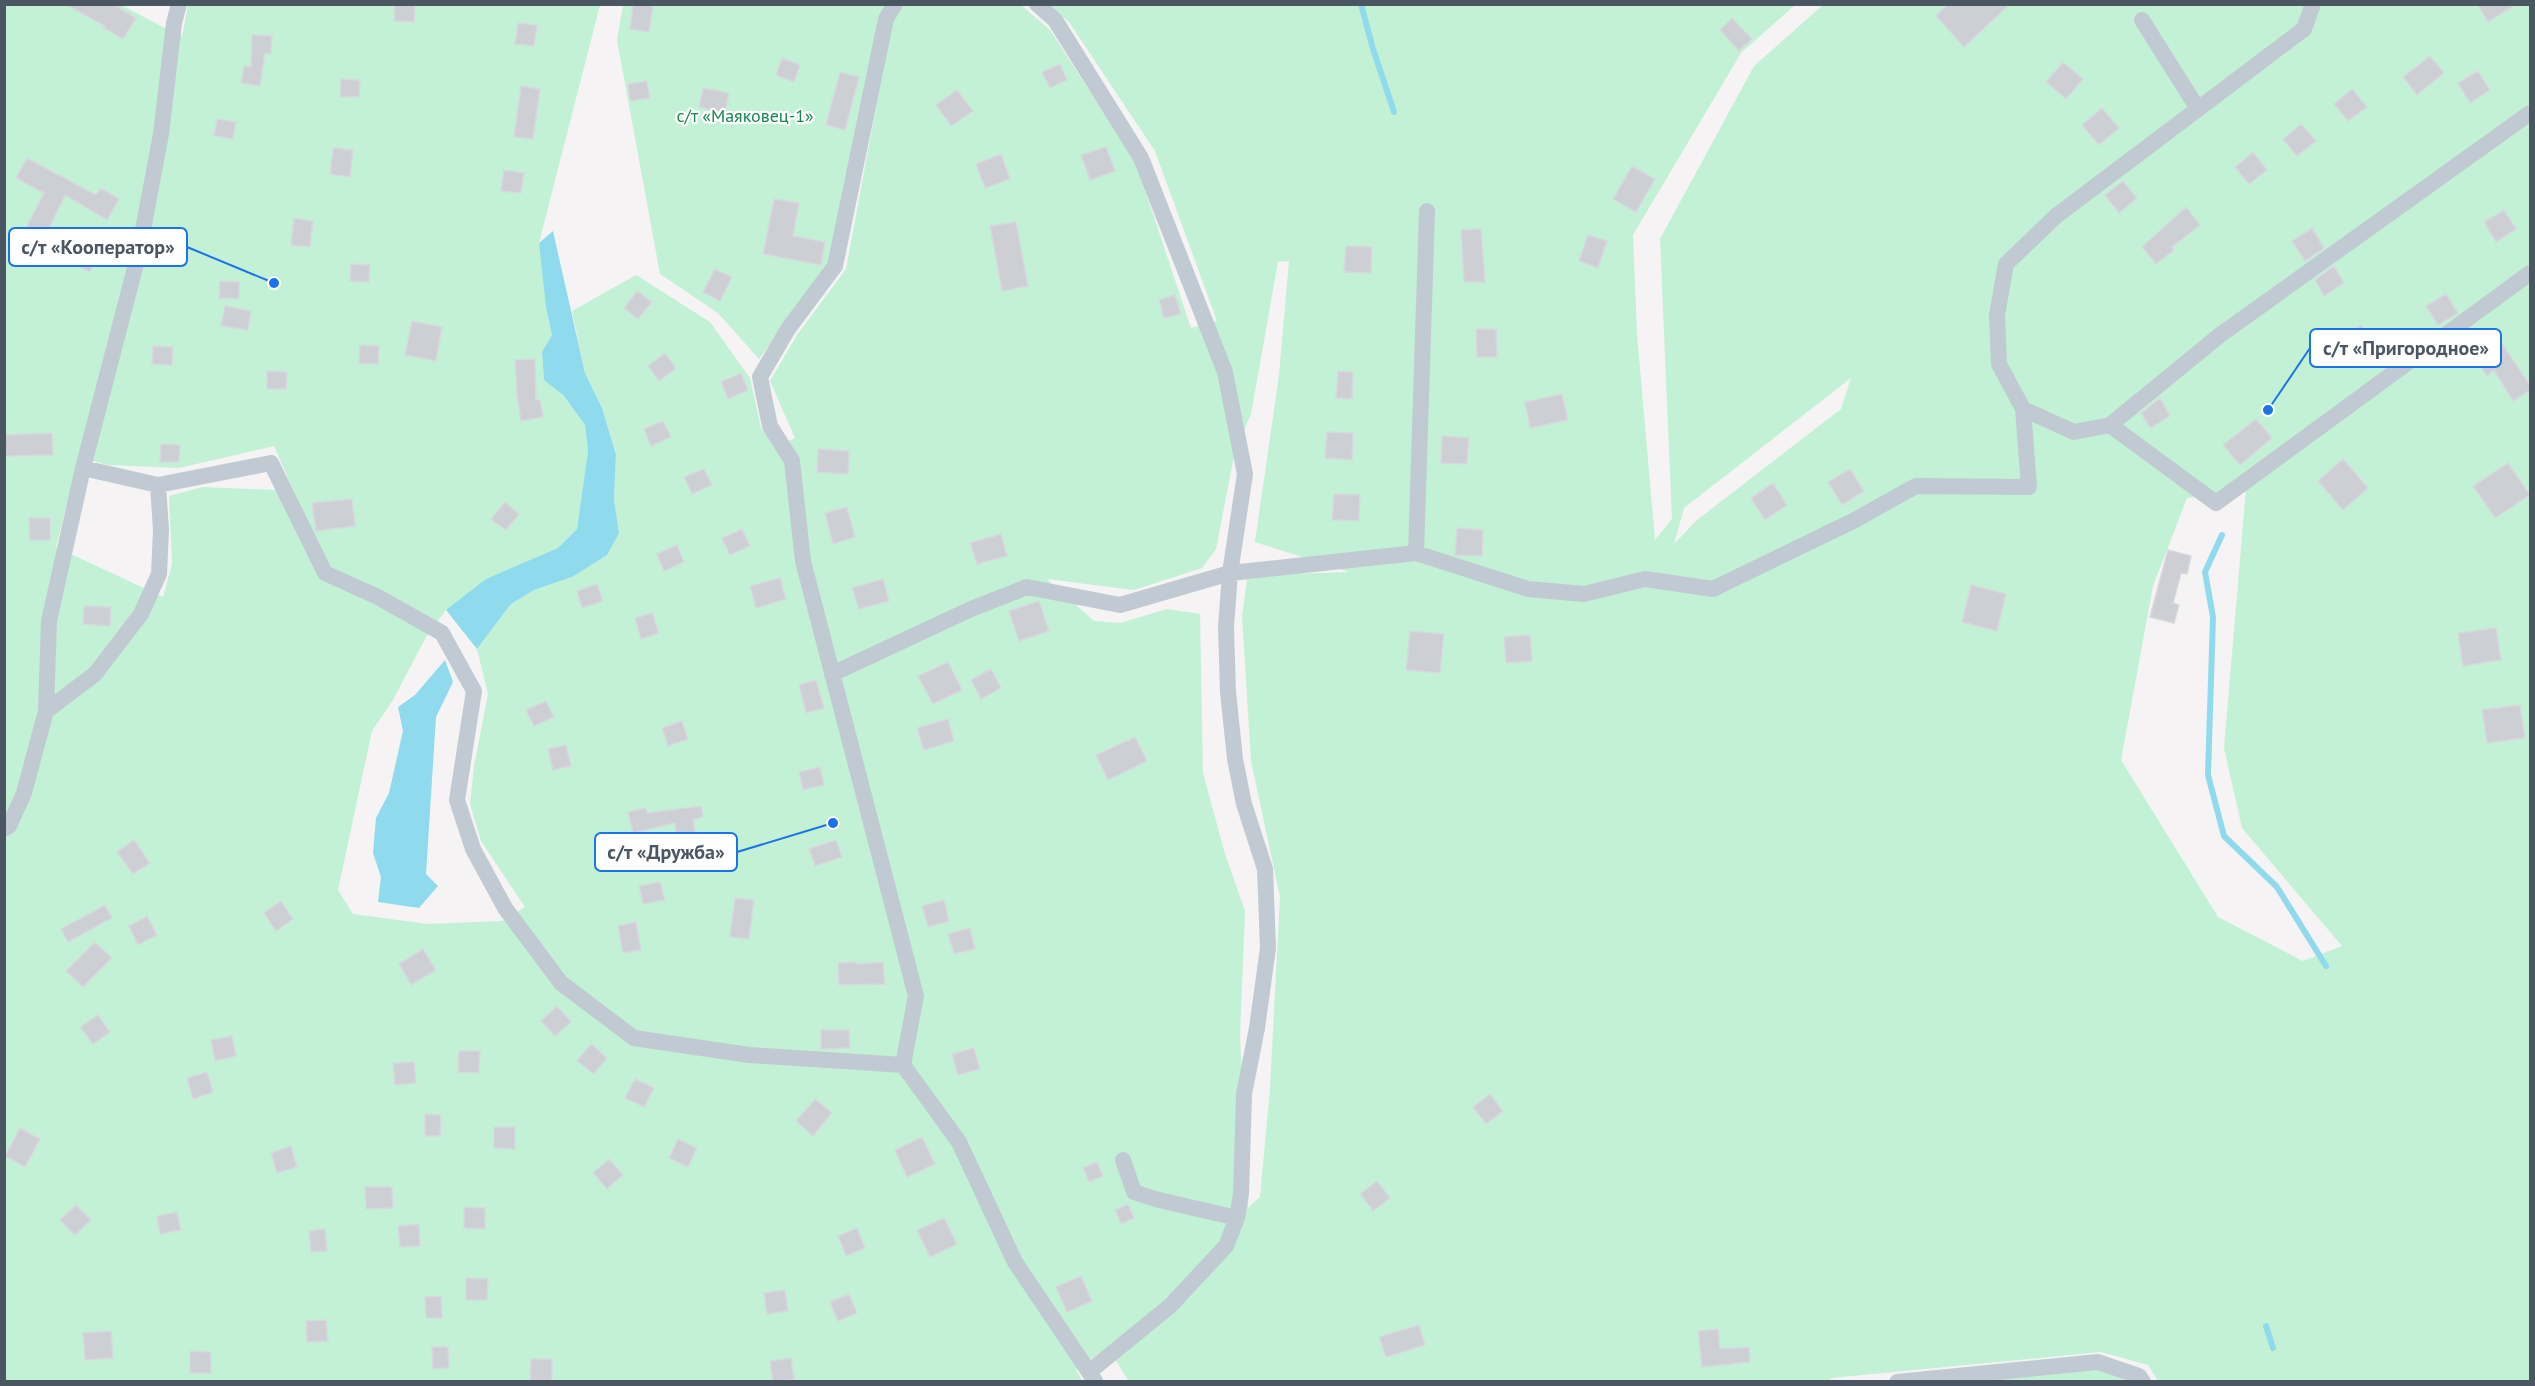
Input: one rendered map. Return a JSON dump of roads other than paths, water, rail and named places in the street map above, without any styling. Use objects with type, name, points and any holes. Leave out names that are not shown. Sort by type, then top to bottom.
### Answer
[{"type":"street","points":[[4,829],[9,826],[24,793],[46,711],[49,621],[83,468],[138,256],[161,134],[174,23],[179,4]]},
{"type":"street","points":[[895,4],[886,19],[835,266],[788,329],[760,377],[770,426],[792,461],[802,561],[916,996],[903,1065],[958,1142],[1015,1262],[1093,1377],[1170,1306],[1226,1246],[1237,1218],[1241,1194],[1244,1094],[1257,1028],[1268,948],[1265,869],[1244,804],[1235,759],[1228,692],[1226,627],[1230,573],[1245,474],[1225,372],[1141,158],[1055,20],[1037,4]]},
{"type":"street","points":[[832,674],[971,609],[1027,587],[1120,605],[1230,573],[1416,553],[1528,589],[1584,594],[1646,579],[1713,589],[1853,521],[1916,486],[2029,487],[2023,410],[1999,363],[1996,315],[2006,264],[2056,216],[2304,29],[2313,4]]},
{"type":"street","points":[[2142,20],[2198,109]]},
{"type":"street","points":[[2023,410],[2074,432],[2110,425],[2220,335],[2530,113]]},
{"type":"street","points":[[1416,553],[1427,211]]},
{"type":"street","points":[[2110,425],[2216,503],[2530,273]]},
{"type":"street","points":[[83,468],[158,485],[271,463],[325,573],[378,597],[442,633],[474,691],[457,800],[473,849],[505,909],[561,983],[634,1038],[749,1055],[903,1065]]},
{"type":"street","points":[[46,711],[95,674],[141,614],[159,574],[161,530],[158,485]]},
{"type":"street","points":[[1123,1160],[1134,1192],[1237,1218]]},
{"type":"street","points":[[1897,1382],[2098,1362],[2139,1376],[2143,1382]]},
{"type":"water","points":[[553,231],[585,373],[602,408],[616,454],[614,499],[619,533],[607,555],[572,577],[534,590],[511,604],[477,649],[446,610],[486,579],[558,548],[577,529],[588,451],[585,425],[564,396],[544,380],[542,352],[552,335],[546,307],[539,243]]},
{"type":"water","points":[[445,660],[453,682],[436,717],[426,874],[438,886],[419,908],[378,902],[381,877],[373,853],[376,818],[389,793],[403,731],[398,707],[415,695]]},
{"type":"waterway","points":[[1361,4],[1394,112]]},
{"type":"waterway","points":[[2222,535],[2205,572],[2213,617],[2208,775],[2224,836],[2277,887],[2326,966]]},
{"type":"waterway","points":[[2266,1326],[2273,1348]]},
{"type":"place","name":"с/т «Кооператор»","points":[[274,283]]},
{"type":"place","name":"с/т «Пригородное»","points":[[2268,410]]},
{"type":"place","name":"с/т «Дружба»","points":[[833,823]]},
{"type":"park label","name":"с/т «Маяковец-1»","points":[[745,116]]}]
